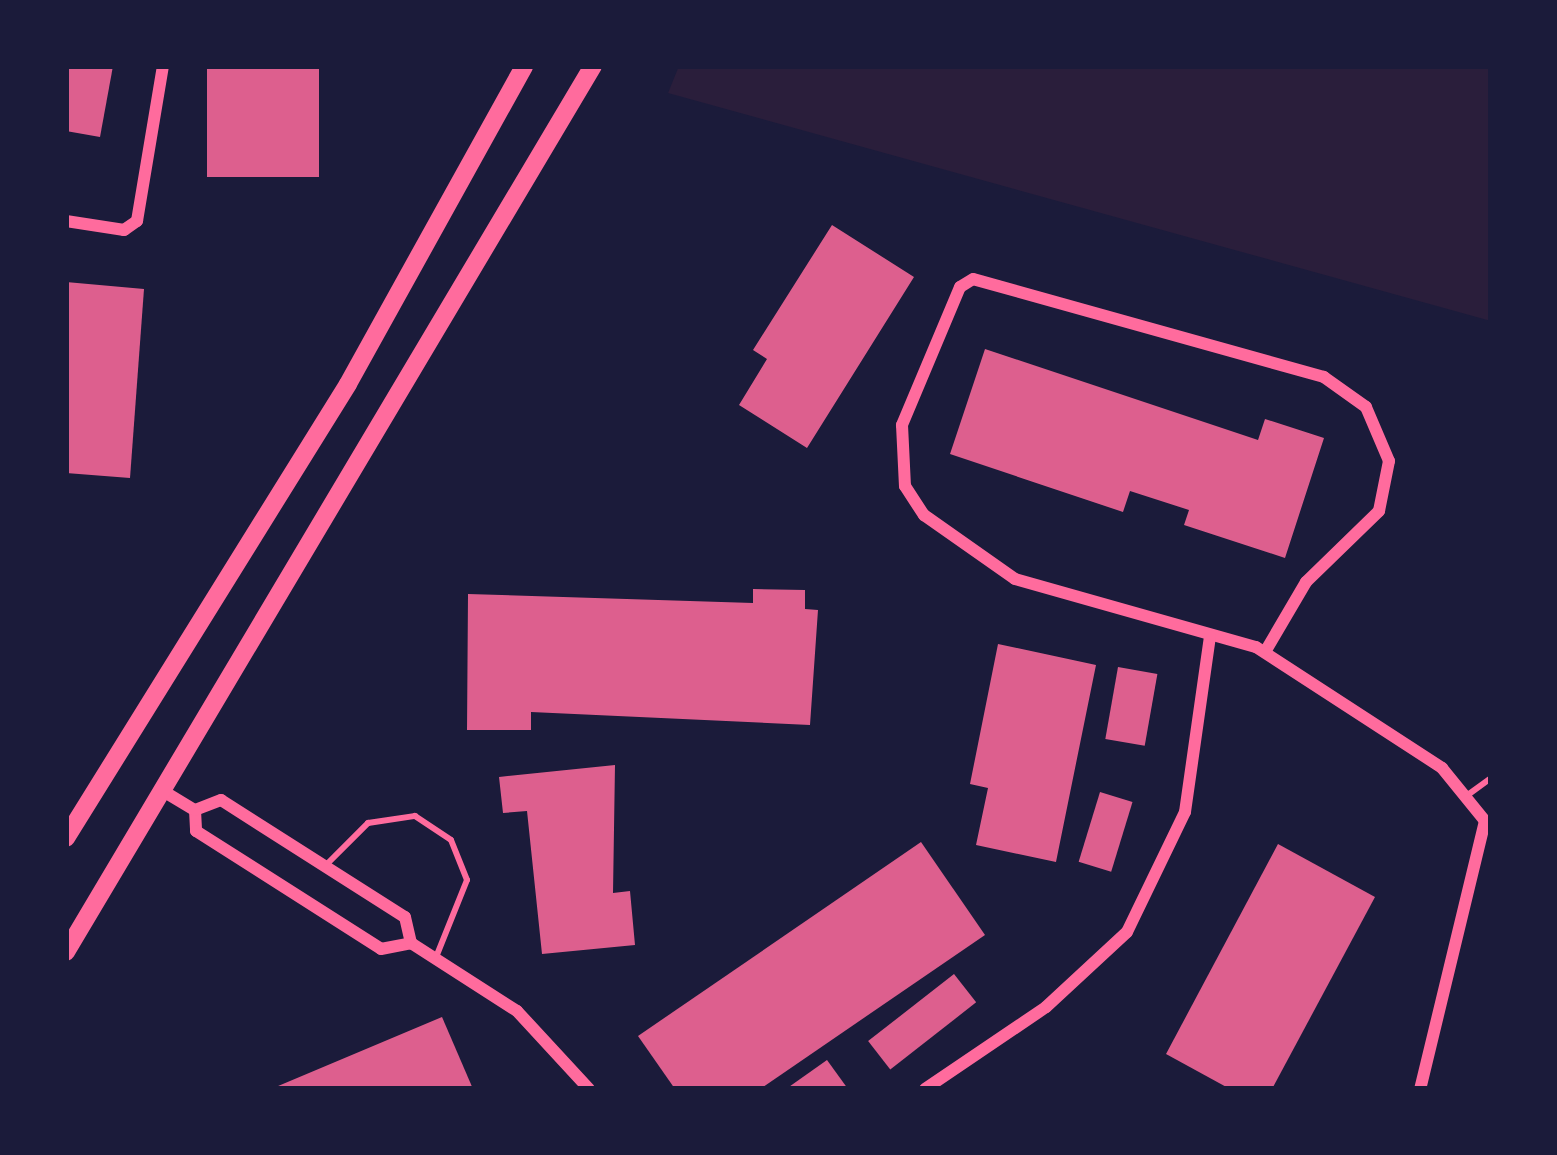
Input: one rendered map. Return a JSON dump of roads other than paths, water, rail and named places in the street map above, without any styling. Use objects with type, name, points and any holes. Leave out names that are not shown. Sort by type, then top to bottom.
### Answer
[{"type":"main road","points":[[66,838],[348,384],[524,66]]},
{"type":"main road","points":[[66,952],[593,66]]},
{"type":"street","points":[[66,221],[124,230],[137,221],[163,66]]},
{"type":"street","points":[[1264,652],[1306,583],[1379,511],[1389,461],[1366,407],[1324,377],[973,279],[902,425],[905,486],[987,565],[1264,652],[1469,794],[1486,851],[1420,1089]]},
{"type":"street","points":[[925,1089],[1046,1007],[1126,932],[1185,812],[1210,637]]},
{"type":"street","points":[[163,791],[195,810]]},
{"type":"street","points":[[195,810],[220,800],[405,917],[411,943]]},
{"type":"street","points":[[195,810],[196,831],[381,949],[411,943],[436,957],[550,1039],[589,1089]]},
{"type":"lane","points":[[1469,794],[1491,778]]},
{"type":"lane","points":[[325,866],[368,823],[415,816],[452,840],[467,880],[436,957]]}]
